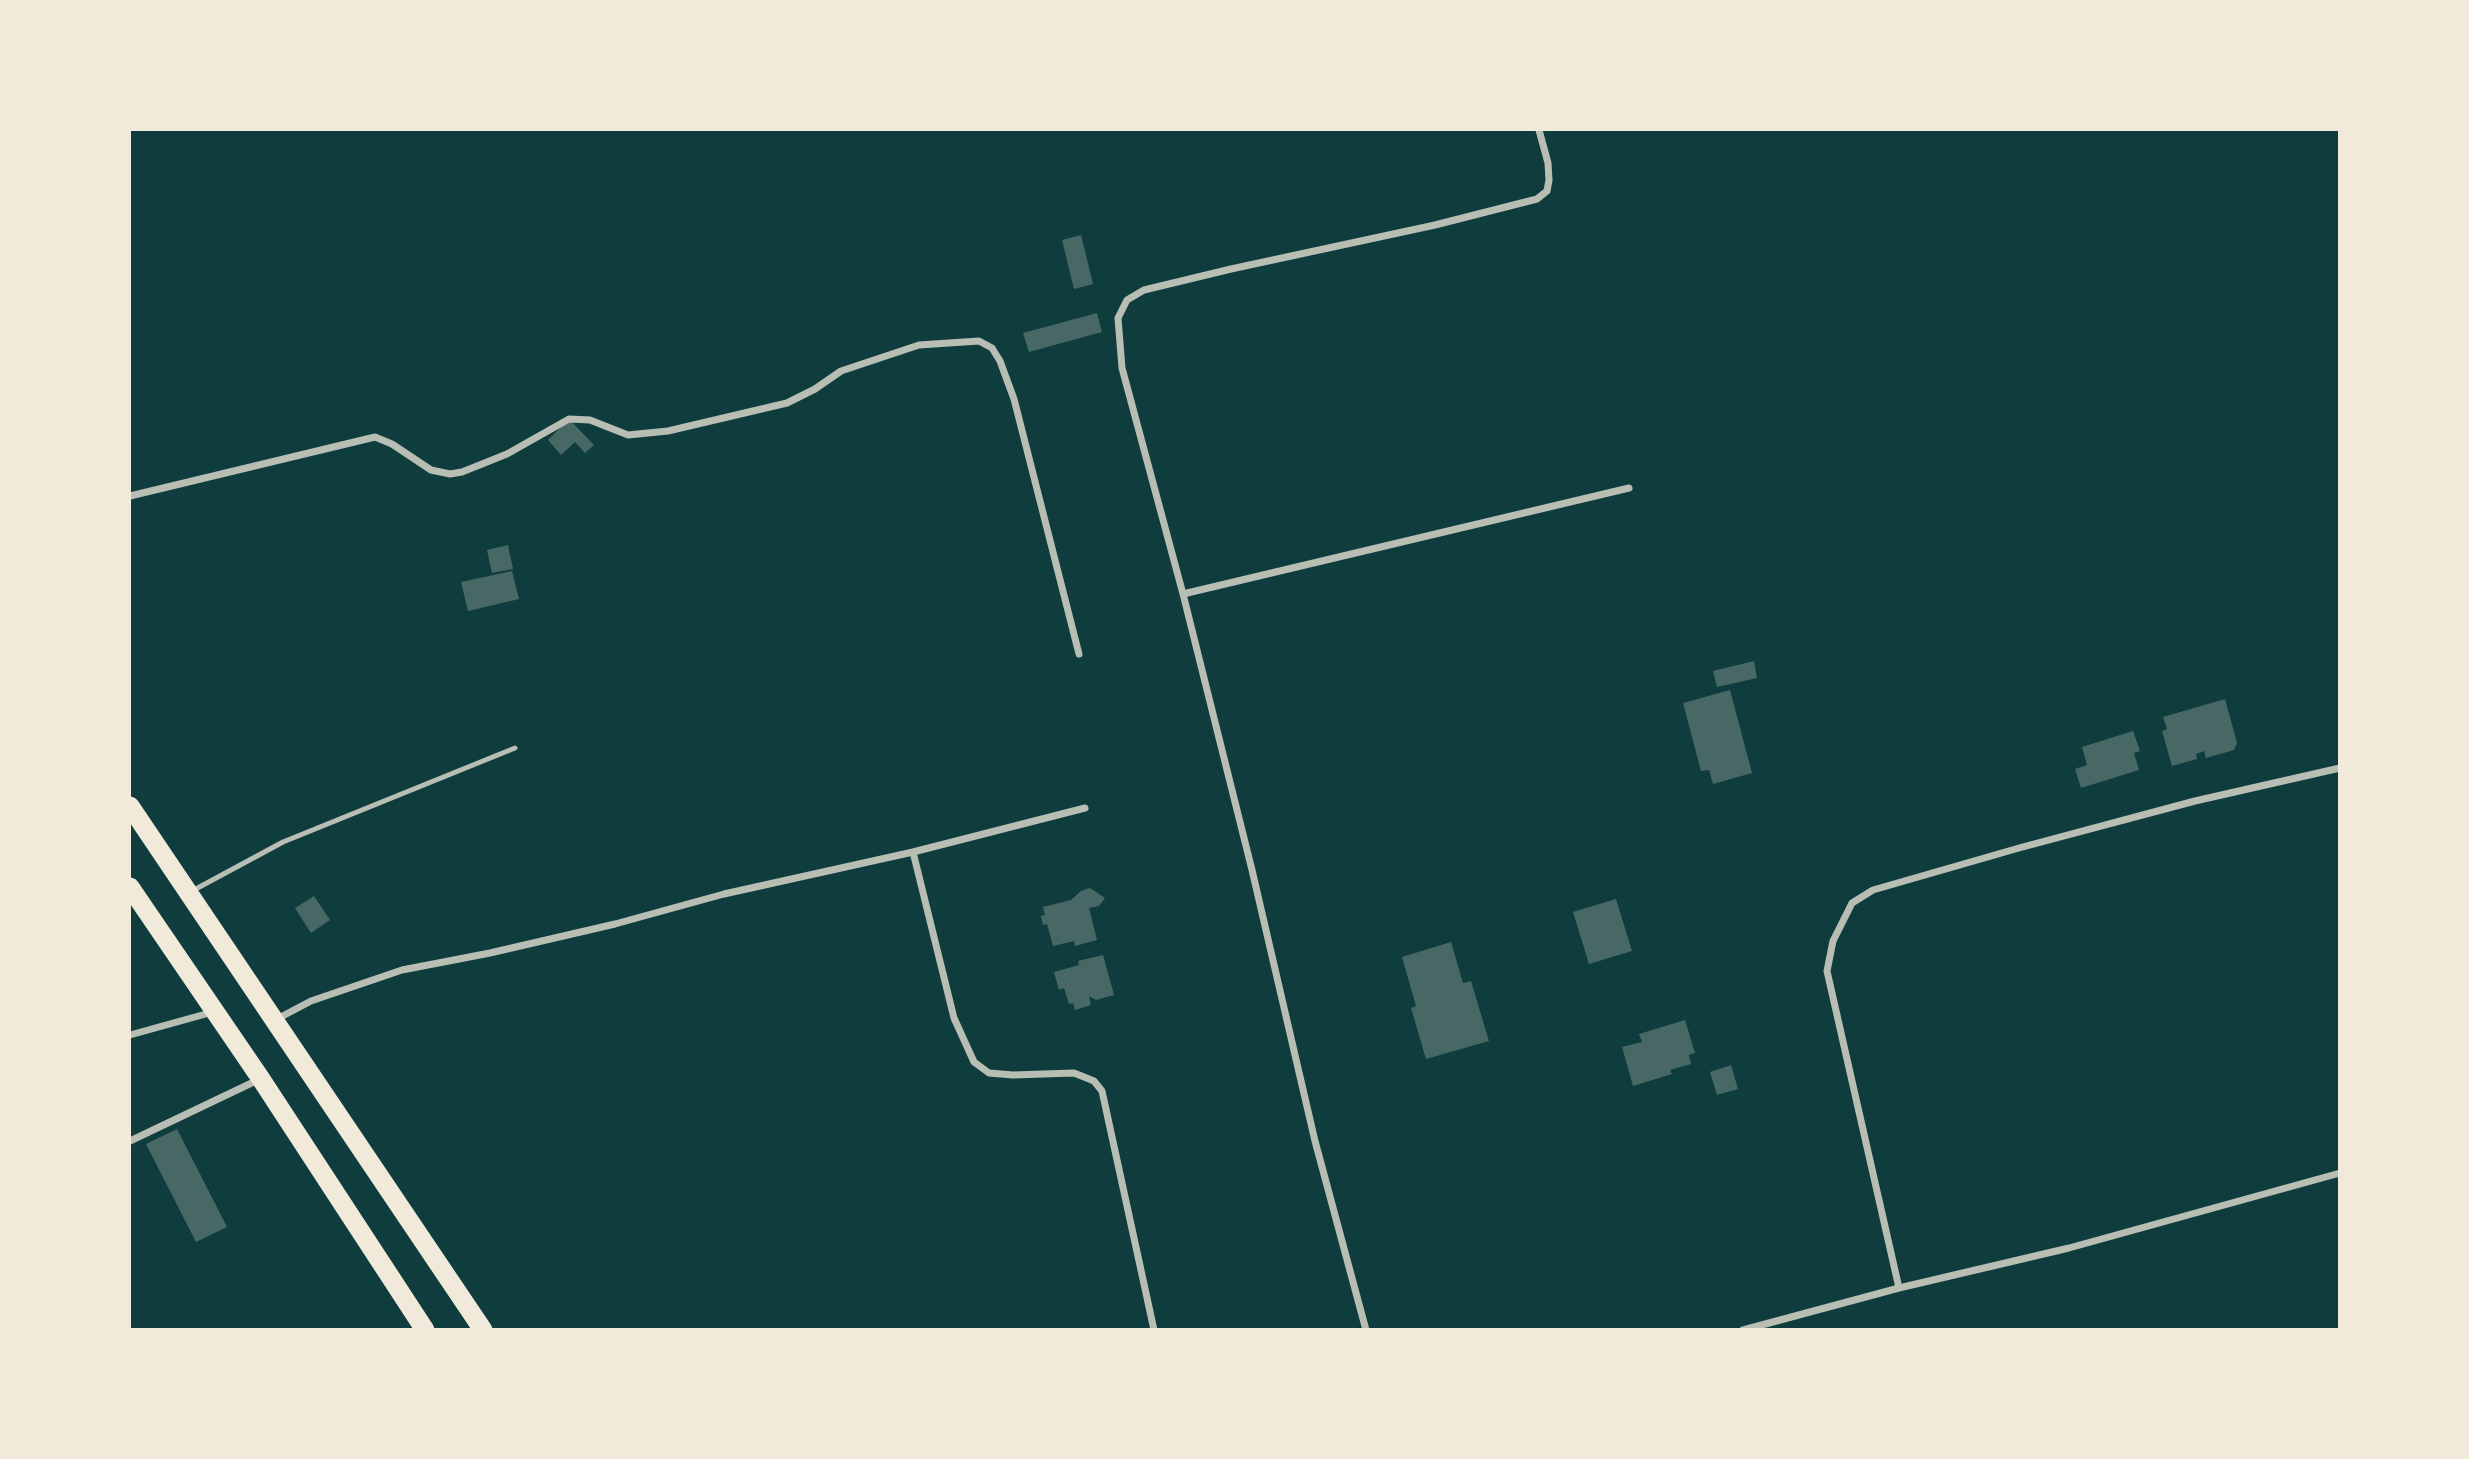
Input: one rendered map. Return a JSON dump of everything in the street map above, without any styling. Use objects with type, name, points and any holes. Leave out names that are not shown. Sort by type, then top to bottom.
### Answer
[{"type":"highway","points":[[130,806],[483,1329]]},
{"type":"highway","points":[[130,887],[261,1079],[425,1329]]},
{"type":"street","points":[[1366,1329],[1315,1141],[1252,870],[1183,594],[1122,368],[1118,317],[1127,300],[1144,290],[1435,225],[1537,199],[1547,191],[1549,180],[1548,163],[1539,130]]},
{"type":"street","points":[[130,496],[375,437],[392,444],[431,470],[450,474],[462,472],[506,454],[569,419],[590,419],[628,435],[668,431],[787,403],[815,389],[841,371],[919,345],[979,341],[992,348],[1000,361],[1014,398],[1079,654]]},
{"type":"street","points":[[1183,594],[1629,488]]},
{"type":"street","points":[[1899,1288],[1827,971],[1833,941],[1852,903],[1873,890],[2019,848],[2195,801],[2340,768]]},
{"type":"street","points":[[275,1020],[320,997],[401,970],[490,953],[1085,808]]},
{"type":"street","points":[[913,852],[954,1018],[974,1062],[989,1073],[1074,1073],[1094,1081],[1102,1091],[1154,1329]]},
{"type":"street","points":[[130,1035],[213,1012]]},
{"type":"street","points":[[130,1141],[261,1079]]},
{"type":"street","points":[[1742,1329],[2069,1248],[2340,1173]]},
{"type":"lane","points":[[189,893],[282,842],[515,748]]},
{"type":"building","points":[[1081,235],[1093,284],[1074,289],[1062,240]]},
{"type":"building","points":[[1097,313],[1102,332],[1029,352],[1023,333]]},
{"type":"building","points":[[569,419],[594,445],[585,453],[575,442],[561,455],[548,440]]},
{"type":"building","points":[[508,545],[513,569],[492,573],[487,550]]},
{"type":"building","points":[[512,571],[519,599],[468,611],[461,582]]},
{"type":"building","points":[[1754,661],[1757,678],[1717,687],[1713,671]]},
{"type":"building","points":[[1730,690],[1752,773],[1713,784],[1709,770],[1701,771],[1683,703]]},
{"type":"building","points":[[2225,699],[2237,743],[2234,750],[2206,758],[2204,751],[2196,754],[2197,759],[2172,766],[2162,731],[2167,729],[2163,717]]},
{"type":"building","points":[[2133,731],[2140,751],[2134,753],[2139,770],[2081,788],[2075,769],[2087,765],[2082,747]]},
{"type":"building","points":[[1090,888],[1105,898],[1099,906],[1089,908],[1097,940],[1075,946],[1074,941],[1053,946],[1047,924],[1043,925],[1043,907],[1071,900],[1081,891]]},
{"type":"building","points":[[314,896],[330,920],[311,933],[295,908]]},
{"type":"building","points":[[1616,899],[1632,951],[1589,964],[1573,912]]},
{"type":"building","points":[[1451,942],[1463,983],[1471,981],[1489,1041],[1426,1059],[1411,1008],[1416,1006],[1402,957]]},
{"type":"building","points":[[1103,955],[1114,995],[1096,1000],[1089,996],[1091,1005],[1075,1010],[1073,1003],[1069,1004],[1064,988],[1059,990],[1054,972],[1079,965],[1078,961]]},
{"type":"building","points":[[1685,1020],[1695,1053],[1689,1055],[1691,1064],[1670,1070],[1672,1074],[1633,1086],[1622,1047],[1642,1042],[1639,1034]]},
{"type":"building","points":[[1731,1065],[1738,1089],[1717,1095],[1710,1072]]},
{"type":"building","points":[[177,1129],[227,1227],[196,1242],[146,1144]]}]
